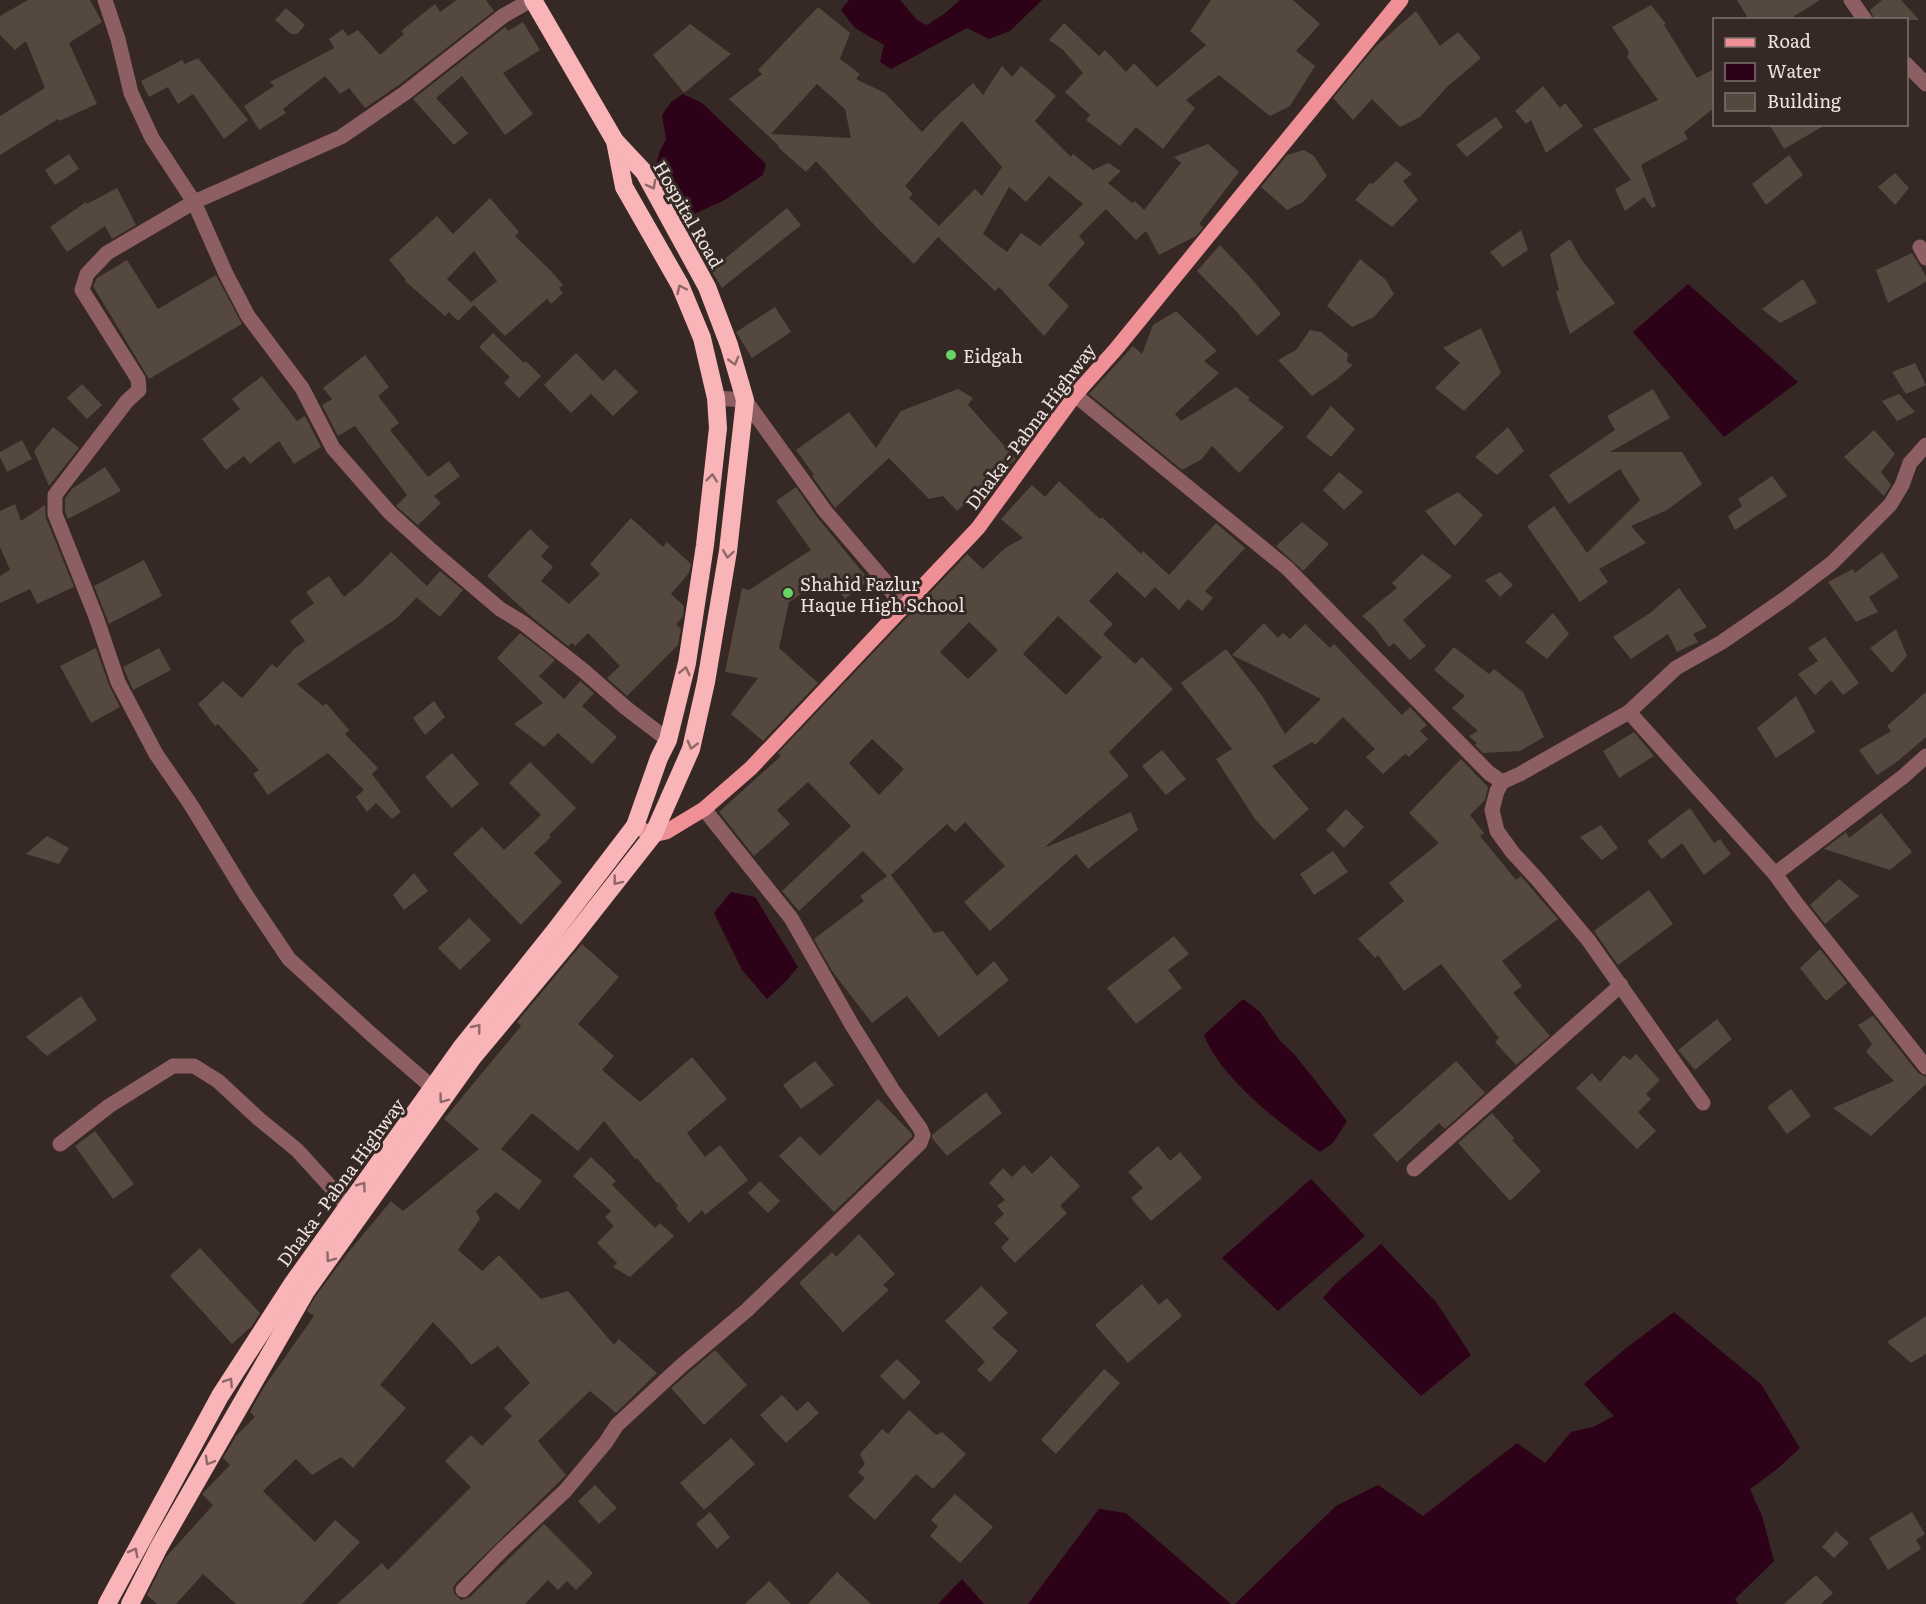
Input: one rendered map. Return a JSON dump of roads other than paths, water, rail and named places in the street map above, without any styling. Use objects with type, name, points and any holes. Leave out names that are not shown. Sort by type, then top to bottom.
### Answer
[{"type":"highway","points":[[532,0],[615,141],[624,187],[680,285],[702,338],[716,398],[718,428],[705,545],[687,663],[668,741],[659,758],[636,826]]},
{"type":"highway","name":"Hospital Road","points":[[615,141],[644,172],[707,287],[729,345],[745,400],[728,551],[706,682],[689,756],[653,834]]},
{"type":"highway","name":"Dhaka - Pabna Highway","points":[[107,1604],[220,1396],[293,1283],[461,1048],[636,826]]},
{"type":"highway","name":"Dhaka - Pabna Highway","points":[[130,1604],[159,1547],[306,1291],[473,1057],[568,943],[653,834]]},
{"type":"main road","name":"Dhaka - Pabna Highway","points":[[653,834],[666,832],[704,809],[751,768],[978,528],[1075,395],[1123,340],[1401,0]]},
{"type":"main road","points":[[636,826],[653,834]]},
{"type":"street","points":[[105,0],[118,39],[131,93],[152,138],[194,202],[226,274],[248,316],[302,388],[333,448],[390,513],[500,609],[523,623],[668,741]]},
{"type":"street","points":[[433,1088],[289,959],[156,754],[118,682],[96,617],[56,514],[56,495],[127,401],[139,390],[138,380],[82,290],[87,274],[107,253],[194,202],[341,137],[405,93],[502,16],[532,0]]},
{"type":"street","points":[[1851,0],[1864,18]]},
{"type":"street","points":[[1908,66],[1926,84]]},
{"type":"street","points":[[1075,395],[1287,567],[1489,773],[1502,782]]},
{"type":"street","points":[[716,398],[745,400],[825,511],[884,580],[903,609]]},
{"type":"street","points":[[1703,1103],[1589,941],[1513,853],[1497,831],[1492,810],[1497,791],[1502,782],[1629,712],[1676,668],[1722,642],[1833,562],[1890,505],[1911,463],[1926,446]]},
{"type":"street","points":[[1629,712],[1775,874],[1926,1067]]},
{"type":"street","points":[[1775,874],[1904,776],[1926,756]]},
{"type":"street","points":[[463,1590],[502,1549],[565,1491],[618,1425],[681,1366],[755,1303],[920,1143],[922,1135],[920,1128],[892,1089],[852,1025],[791,918],[704,809]]},
{"type":"street","points":[[1414,1169],[1621,985]]},
{"type":"street","points":[[60,1144],[109,1106],[173,1066],[194,1066],[218,1081],[297,1150],[348,1206]]},
{"type":"water","points":[[849,0],[900,0],[917,20],[927,25],[960,0],[1042,0],[1010,31],[989,39],[967,28],[891,69],[880,62],[884,45],[855,28],[841,10]]},
{"type":"water","points":[[683,94],[702,103],[766,164],[763,175],[723,201],[687,217],[656,165],[666,139],[662,115],[672,101]]},
{"type":"water","points":[[1688,284],[1798,382],[1724,437],[1633,332]]},
{"type":"water","points":[[731,892],[755,897],[798,967],[767,999],[742,970],[714,913]]},
{"type":"water","points":[[1243,999],[1260,1012],[1280,1041],[1295,1055],[1347,1121],[1333,1143],[1320,1152],[1254,1100],[1224,1068],[1212,1051],[1204,1035]]},
{"type":"water","points":[[1311,1179],[1365,1236],[1278,1311],[1222,1258]]},
{"type":"water","points":[[1381,1244],[1436,1302],[1471,1355],[1421,1396],[1323,1298],[1334,1285]]},
{"type":"water","points":[[1674,1312],[1761,1384],[1800,1448],[1750,1489],[1762,1516],[1774,1561],[1735,1599],[1738,1604],[1235,1604],[1336,1506],[1378,1485],[1423,1516],[1517,1443],[1545,1463],[1571,1432],[1593,1427],[1614,1416],[1584,1384]]},
{"type":"water","points":[[1099,1509],[1126,1513],[1231,1604],[1028,1604]]},
{"type":"water","points":[[962,1579],[984,1604],[938,1604]]},
{"type":"place","name":"Eidgah","points":[[951,355]]},
{"type":"place","name":"Shahid Fazlur Haque High School","points":[[788,593]]}]
